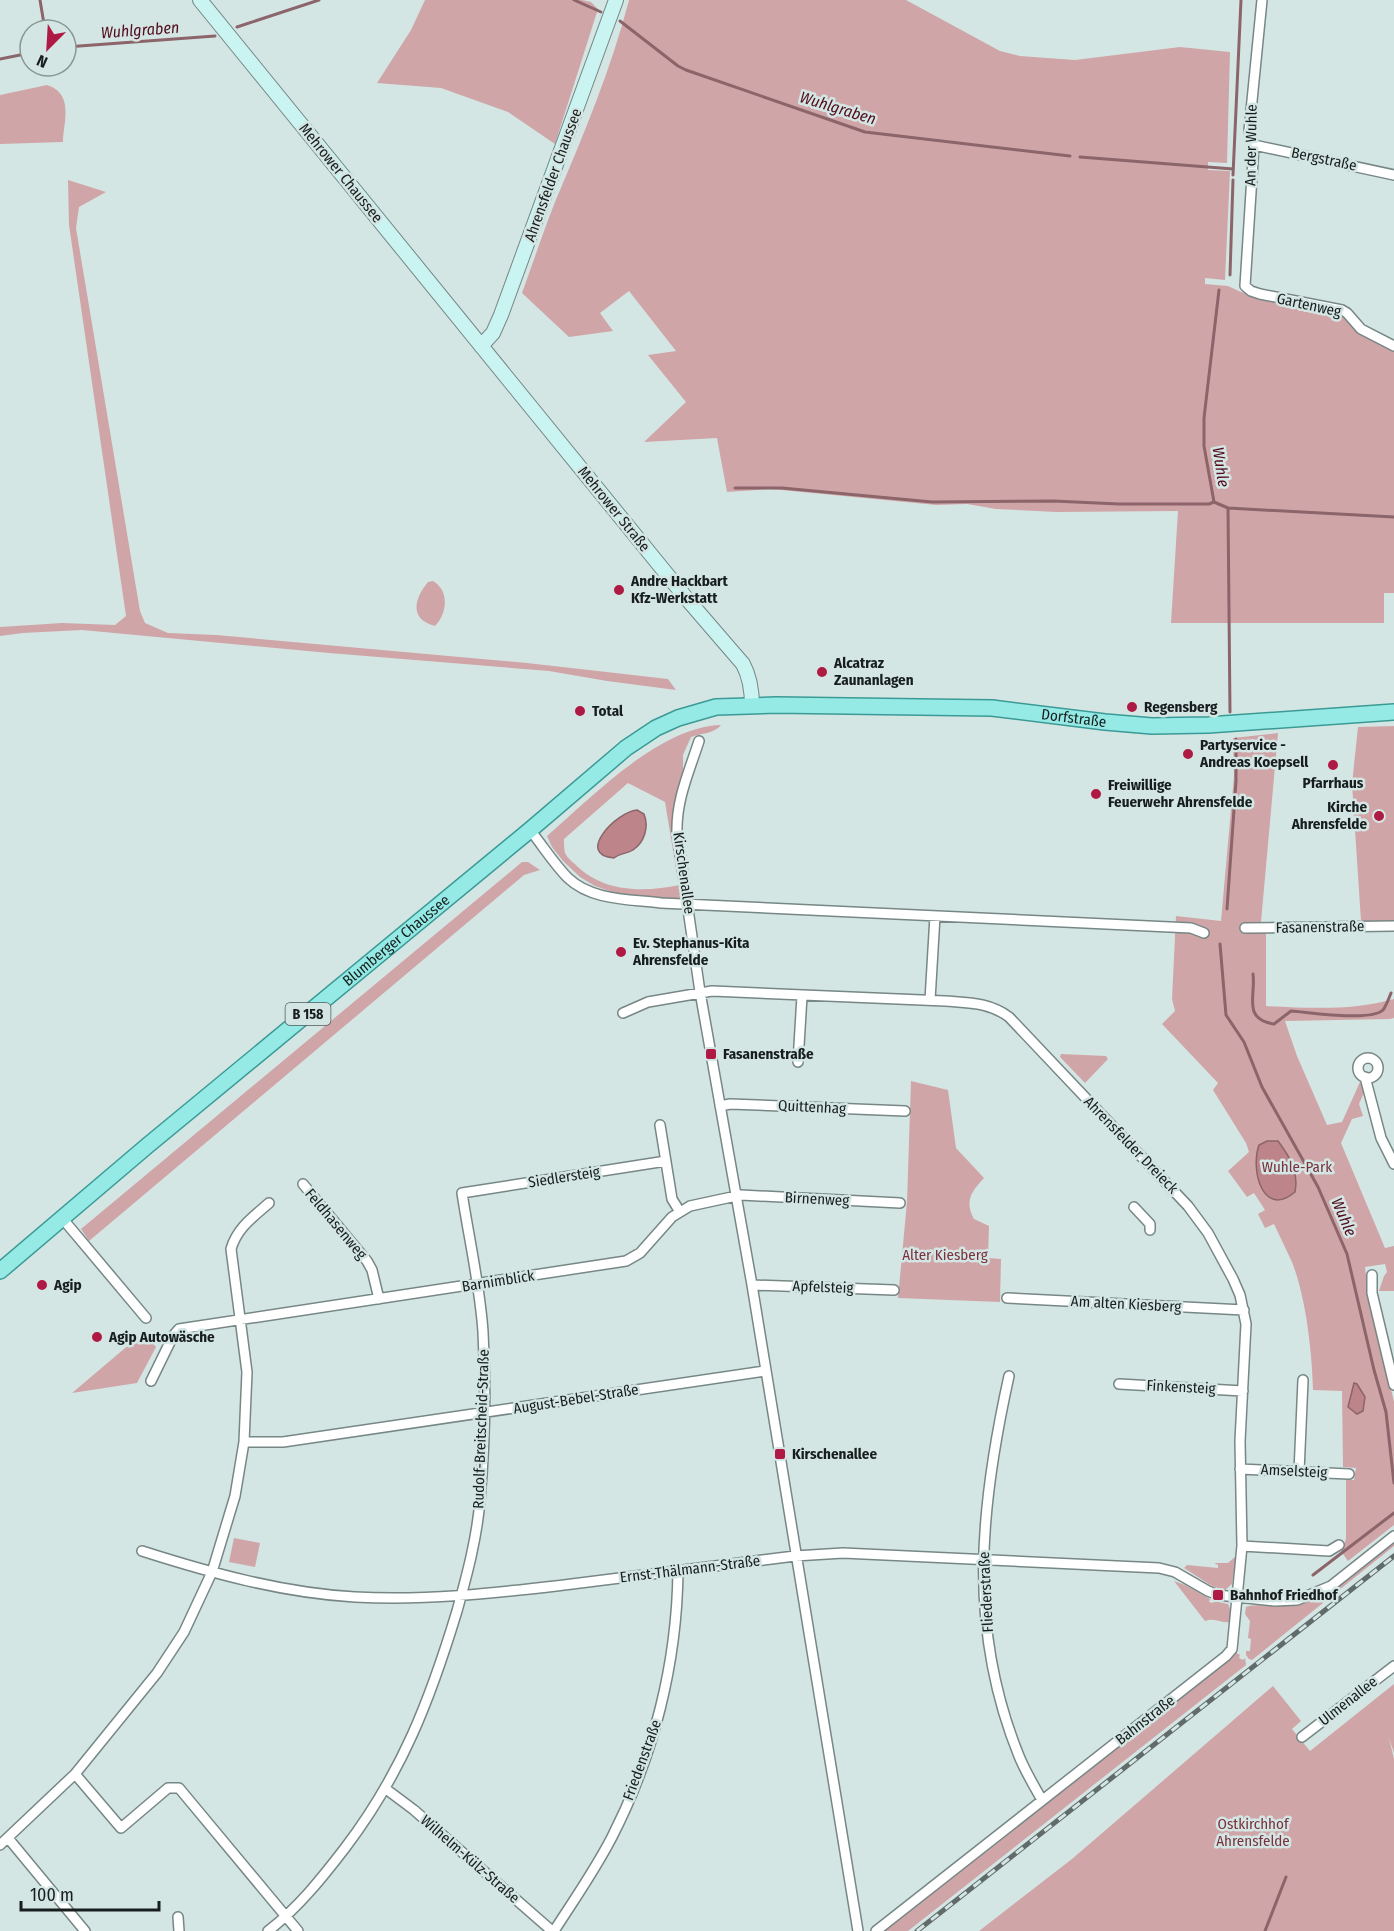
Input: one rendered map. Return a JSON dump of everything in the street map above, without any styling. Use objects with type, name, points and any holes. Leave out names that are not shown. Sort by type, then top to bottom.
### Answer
[{"type":"main road","name":"Mehrower Chaussee","points":[[200,0],[481,346]]},
{"type":"main road","name":"Ahrensfelder Chaussee","points":[[481,346],[493,333],[501,315],[616,0]]},
{"type":"main road","name":"Mehrower Straße","points":[[481,346],[687,599],[743,664],[748,672],[752,706]]},
{"type":"main road","name":"Dorfstraße","points":[[752,706],[972,707],[1152,726],[1208,725],[1394,712]]},
{"type":"main road","name":"Blumberger Chaussee","points":[[0,1271],[626,748],[656,728],[678,718],[716,707],[752,706]]},
{"type":"street","name":"An der Wuhle","points":[[1249,290],[1245,282],[1254,145],[1249,131],[1262,0]]},
{"type":"street","name":"Bergstraße","points":[[1254,145],[1394,175]]},
{"type":"street","name":"Gartenweg","points":[[1249,290],[1342,310],[1361,329],[1394,346]]},
{"type":"street","name":"Kirschenallee","points":[[699,741],[676,814],[677,833],[700,992],[752,1285],[858,1931]]},
{"type":"street","points":[[530,830],[568,878],[589,891],[608,897],[688,904],[1191,928],[1204,933]]},
{"type":"street","points":[[930,1000],[935,916]]},
{"type":"street","name":"Fasanenstraße","points":[[1245,928],[1394,926]]},
{"type":"street","name":"Ahrensfelder Dreieck","points":[[623,1013],[648,1002],[712,991],[930,1000],[989,1005],[1009,1017],[1188,1206],[1208,1233],[1233,1279],[1244,1310],[1246,1324],[1240,1469],[1242,1546],[1238,1597]]},
{"type":"street","points":[[798,1062],[802,996]]},
{"type":"street","points":[[1365,1077],[1382,1138],[1394,1164]]},
{"type":"street","name":"Quittenhag","points":[[720,1106],[730,1104],[904,1111]]},
{"type":"street","points":[[660,1125],[672,1199],[680,1212]]},
{"type":"street","name":"Siedlersteig","points":[[462,1193],[666,1161]]},
{"type":"street","name":"Feldhasenweg","points":[[303,1184],[367,1261],[372,1270],[379,1299]]},
{"type":"street","name":"Rudolf-Breitscheid-Straße","points":[[268,1931],[286,1917],[328,1871],[386,1790],[427,1703],[447,1648],[462,1596],[480,1501],[484,1413],[483,1330],[462,1193]]},
{"type":"street","name":"Birnenweg","points":[[735,1197],[741,1195],[900,1203]]},
{"type":"street","name":"Barnimblick","points":[[151,1381],[173,1336],[179,1329],[626,1260],[640,1253],[672,1217],[690,1206],[735,1197]]},
{"type":"street","points":[[0,1845],[75,1774],[157,1673],[184,1632],[212,1572],[235,1496],[244,1442],[247,1372],[231,1249],[234,1238],[241,1228],[269,1203]]},
{"type":"street","points":[[1134,1207],[1150,1224],[1150,1230]]},
{"type":"street","points":[[62,1218],[146,1318]]},
{"type":"street","points":[[1372,1275],[1372,1293],[1394,1385]]},
{"type":"street","name":"Apfelsteig","points":[[752,1285],[894,1290]]},
{"type":"street","name":"Am alten Kiesberg","points":[[1007,1298],[1244,1310]]},
{"type":"street","name":"August-Bebel-Straße","points":[[244,1442],[283,1442],[765,1371]]},
{"type":"street","name":"Fliederstraße","points":[[1009,1376],[993,1453],[983,1559],[984,1602],[992,1664],[1019,1757],[1042,1800]]},
{"type":"street","points":[[1299,1472],[1303,1380]]},
{"type":"street","name":"Finkensteig","points":[[1119,1384],[1243,1391]]},
{"type":"street","name":"Amselsteig","points":[[1240,1469],[1349,1474]]},
{"type":"street","points":[[1238,1597],[1274,1601],[1297,1600],[1314,1594],[1331,1586],[1394,1536]]},
{"type":"street","points":[[1242,1546],[1329,1551],[1339,1545]]},
{"type":"street","name":"Ernst-Thälmann-Straße","points":[[142,1551],[212,1572],[281,1587],[353,1597],[401,1599],[462,1596],[795,1556],[843,1554],[1163,1568],[1183,1575],[1208,1592],[1238,1597]]},
{"type":"street","name":"Friedenstraße","points":[[553,1931],[613,1836],[644,1763],[657,1724],[674,1644],[678,1571]]},
{"type":"street","name":"Bahnstraße","points":[[876,1931],[1226,1656],[1234,1644],[1238,1597]]},
{"type":"street","name":"Ulmenallee","points":[[1302,1737],[1394,1666]]},
{"type":"street","points":[[75,1774],[121,1828],[168,1788],[179,1788],[298,1931]]},
{"type":"street","name":"Wilhelm-Külz-Straße","points":[[386,1790],[422,1817],[553,1931]]},
{"type":"street","points":[[8,1838],[85,1931]]},
{"type":"street","points":[[178,1917],[179,1931]]},
{"type":"green space","points":[[425,0],[582,0],[591,2],[598,9],[555,144],[508,112],[441,88],[377,83],[411,30]]},
{"type":"green space","points":[[629,0],[906,0],[1000,51],[1020,56],[1075,60],[1180,47],[1230,52],[1227,163],[1208,162],[1208,170],[1230,171],[1225,280],[1205,278],[1205,284],[1228,286],[1241,292],[1338,312],[1394,349],[1394,593],[1384,593],[1384,623],[1171,623],[1178,511],[1056,512],[996,509],[967,504],[936,505],[771,489],[727,492],[717,438],[644,442],[686,402],[648,355],[676,351],[629,291],[600,313],[613,331],[569,337],[522,293],[605,77]]},
{"type":"green space","points":[[47,85],[56,89],[64,102],[66,110],[63,142],[0,144],[0,95]]},
{"type":"green space","points":[[68,180],[106,192],[79,207],[76,228],[140,611],[145,623],[168,633],[216,635],[527,663],[668,679],[676,690],[549,671],[82,630],[0,636],[0,627],[62,623],[115,625],[126,616],[69,225]]},
{"type":"green space","points":[[433,581],[442,591],[445,603],[442,615],[435,626],[421,619],[416,608],[423,588],[428,582]]},
{"type":"green space","points":[[721,725],[711,732],[691,737],[683,755],[683,774],[675,810],[681,874],[677,875],[665,802],[628,783],[564,839],[566,855],[589,876],[613,886],[626,888],[653,889],[680,885],[683,893],[678,900],[621,895],[595,886],[580,877],[563,861],[547,836],[605,784],[651,751],[674,738],[698,729]]},
{"type":"green space","points":[[1394,726],[1394,921],[1361,921],[1352,784],[1358,727]]},
{"type":"green space","name":"Wuhle-Park","points":[[1278,733],[1261,922],[1245,922],[1246,933],[1266,933],[1266,1006],[1347,1007],[1394,999],[1394,1018],[1390,1019],[1285,1021],[1297,1056],[1327,1125],[1342,1122],[1360,1082],[1365,1090],[1359,1104],[1363,1116],[1352,1119],[1341,1143],[1385,1248],[1394,1246],[1394,1291],[1379,1291],[1387,1272],[1385,1264],[1365,1267],[1368,1290],[1394,1402],[1394,1525],[1348,1561],[1341,1551],[1346,1539],[1346,1480],[1354,1480],[1356,1468],[1343,1467],[1342,1391],[1313,1390],[1307,1325],[1301,1292],[1292,1262],[1274,1224],[1265,1228],[1258,1214],[1265,1210],[1254,1193],[1247,1197],[1228,1171],[1249,1152],[1246,1143],[1213,1090],[1218,1083],[1162,1024],[1175,1011],[1172,999],[1176,916],[1221,921],[1234,776],[1233,738]]},
{"type":"green space","points":[[522,862],[528,862],[540,870],[524,875],[89,1241],[81,1229]]},
{"type":"green space","points":[[1061,1054],[1106,1056],[1108,1059],[1085,1083],[1060,1057]]},
{"type":"green space","name":"Alter Kiesberg","points":[[911,1081],[948,1090],[956,1148],[984,1178],[973,1192],[970,1207],[974,1219],[989,1226],[988,1258],[1001,1259],[1000,1302],[898,1298],[907,1202]]},
{"type":"green space","points":[[144,1332],[156,1347],[137,1383],[72,1393]]},
{"type":"green space","points":[[234,1538],[260,1543],[255,1567],[229,1562]]},
{"type":"green space","points":[[1394,1541],[1394,1546],[1252,1660],[1249,1659],[1246,1651],[1250,1651],[1251,1639],[1248,1638],[1250,1621],[1245,1614],[1246,1607],[1280,1606],[1315,1597],[1326,1592]]},
{"type":"green space","points":[[1236,1556],[1232,1584],[1225,1590],[1212,1586],[1184,1568],[1187,1565],[1218,1568],[1218,1565],[1214,1563],[1228,1563]]},
{"type":"green space","points":[[1174,1581],[1210,1599],[1209,1602],[1228,1604],[1232,1614],[1231,1622],[1205,1621]]},
{"type":"green space","points":[[1235,1652],[1240,1655],[1239,1658],[1243,1660],[1245,1658],[1246,1665],[908,1931],[883,1931]]},
{"type":"green space","name":"Ostkirchhof Ahrensfelde","points":[[1394,1684],[1394,1753],[1389,1738],[1394,1759],[1394,1931],[979,1931],[1072,1859],[1273,1686],[1301,1721],[1292,1729],[1310,1751]]},
{"type":"shaded area","points":[[637,810],[644,814],[646,824],[645,834],[637,847],[614,858],[603,855],[598,850],[603,834],[619,818]]},
{"type":"shaded area","points":[[1267,1141],[1278,1141],[1295,1171],[1295,1192],[1284,1199],[1275,1200],[1267,1196],[1258,1178],[1256,1167],[1259,1145]]},
{"type":"shaded area","points":[[1354,1383],[1365,1397],[1363,1411],[1357,1414],[1348,1407]]},
{"type":"waterway","points":[[40,0],[43,18]]},
{"type":"waterway","name":"Wuhlgraben","points":[[237,27],[319,0]]},
{"type":"waterway","name":"Wuhlgraben","points":[[574,0],[601,12]]},
{"type":"waterway","name":"Wuhle","points":[[1233,175],[1241,0]]},
{"type":"waterway","name":"Wuhlgraben","points":[[620,21],[686,70],[865,132],[1070,156]]},
{"type":"waterway","name":"Wuhlgraben","points":[[78,46],[215,36]]},
{"type":"waterway","name":"Wuhlgraben","points":[[0,59],[18,55]]},
{"type":"waterway","name":"Wuhlgraben","points":[[1080,157],[1233,169]]},
{"type":"waterway","name":"Wuhle","points":[[1230,275],[1233,180]]},
{"type":"waterway","name":"Wuhle","points":[[1219,290],[1204,418],[1204,446],[1214,502],[1228,508],[1230,712]]},
{"type":"waterway","points":[[735,488],[782,488],[932,502],[1053,501],[1119,504],[1209,504],[1214,502]]},
{"type":"waterway","points":[[1228,508],[1394,517]]},
{"type":"waterway","name":"Wuhle","points":[[1227,909],[1236,781],[1236,739]]},
{"type":"waterway","name":"Wuhle","points":[[1220,944],[1226,1015],[1244,1042],[1262,1087],[1318,1187],[1347,1254],[1386,1412],[1394,1483]]},
{"type":"waterway","points":[[1253,974],[1254,1012],[1264,1021],[1274,1024],[1291,1011],[1353,1016],[1376,1014],[1383,1010],[1391,993]]},
{"type":"waterway","name":"Wuhle","points":[[1313,1575],[1394,1513]]},
{"type":"waterway","name":"Wuhle","points":[[1265,1931],[1286,1877]]},
{"type":"railway","points":[[917,1931],[1394,1556]]},
{"type":"place","name":"Andre Hackbart Kfz-Werkstatt","points":[[619,590]]},
{"type":"place","name":"Alcatraz Zaunanlagen","points":[[822,672]]},
{"type":"place","name":"Regensberg","points":[[1132,707]]},
{"type":"place","name":"Total","points":[[580,711]]},
{"type":"place","name":"Partyservice - Andreas Koepsell","points":[[1188,754]]},
{"type":"place","name":"Pfarrhaus","points":[[1333,765]]},
{"type":"place","name":"Freiwillige Feuerwehr Ahrensfelde","points":[[1096,794]]},
{"type":"place","name":"Kirche Ahrensfelde","points":[[1379,816]]},
{"type":"place","name":"Ev. Stephanus-Kita Ahrensfelde","points":[[621,952]]},
{"type":"place","name":"Fasanenstraße","points":[[711,1054]]},
{"type":"place","name":"Agip","points":[[42,1285]]},
{"type":"place","name":"Agip Autowäsche","points":[[97,1337]]},
{"type":"place","name":"Kirschenallee","points":[[780,1454]]},
{"type":"place","name":"Bahnhof Friedhof","points":[[1218,1595]]}]
